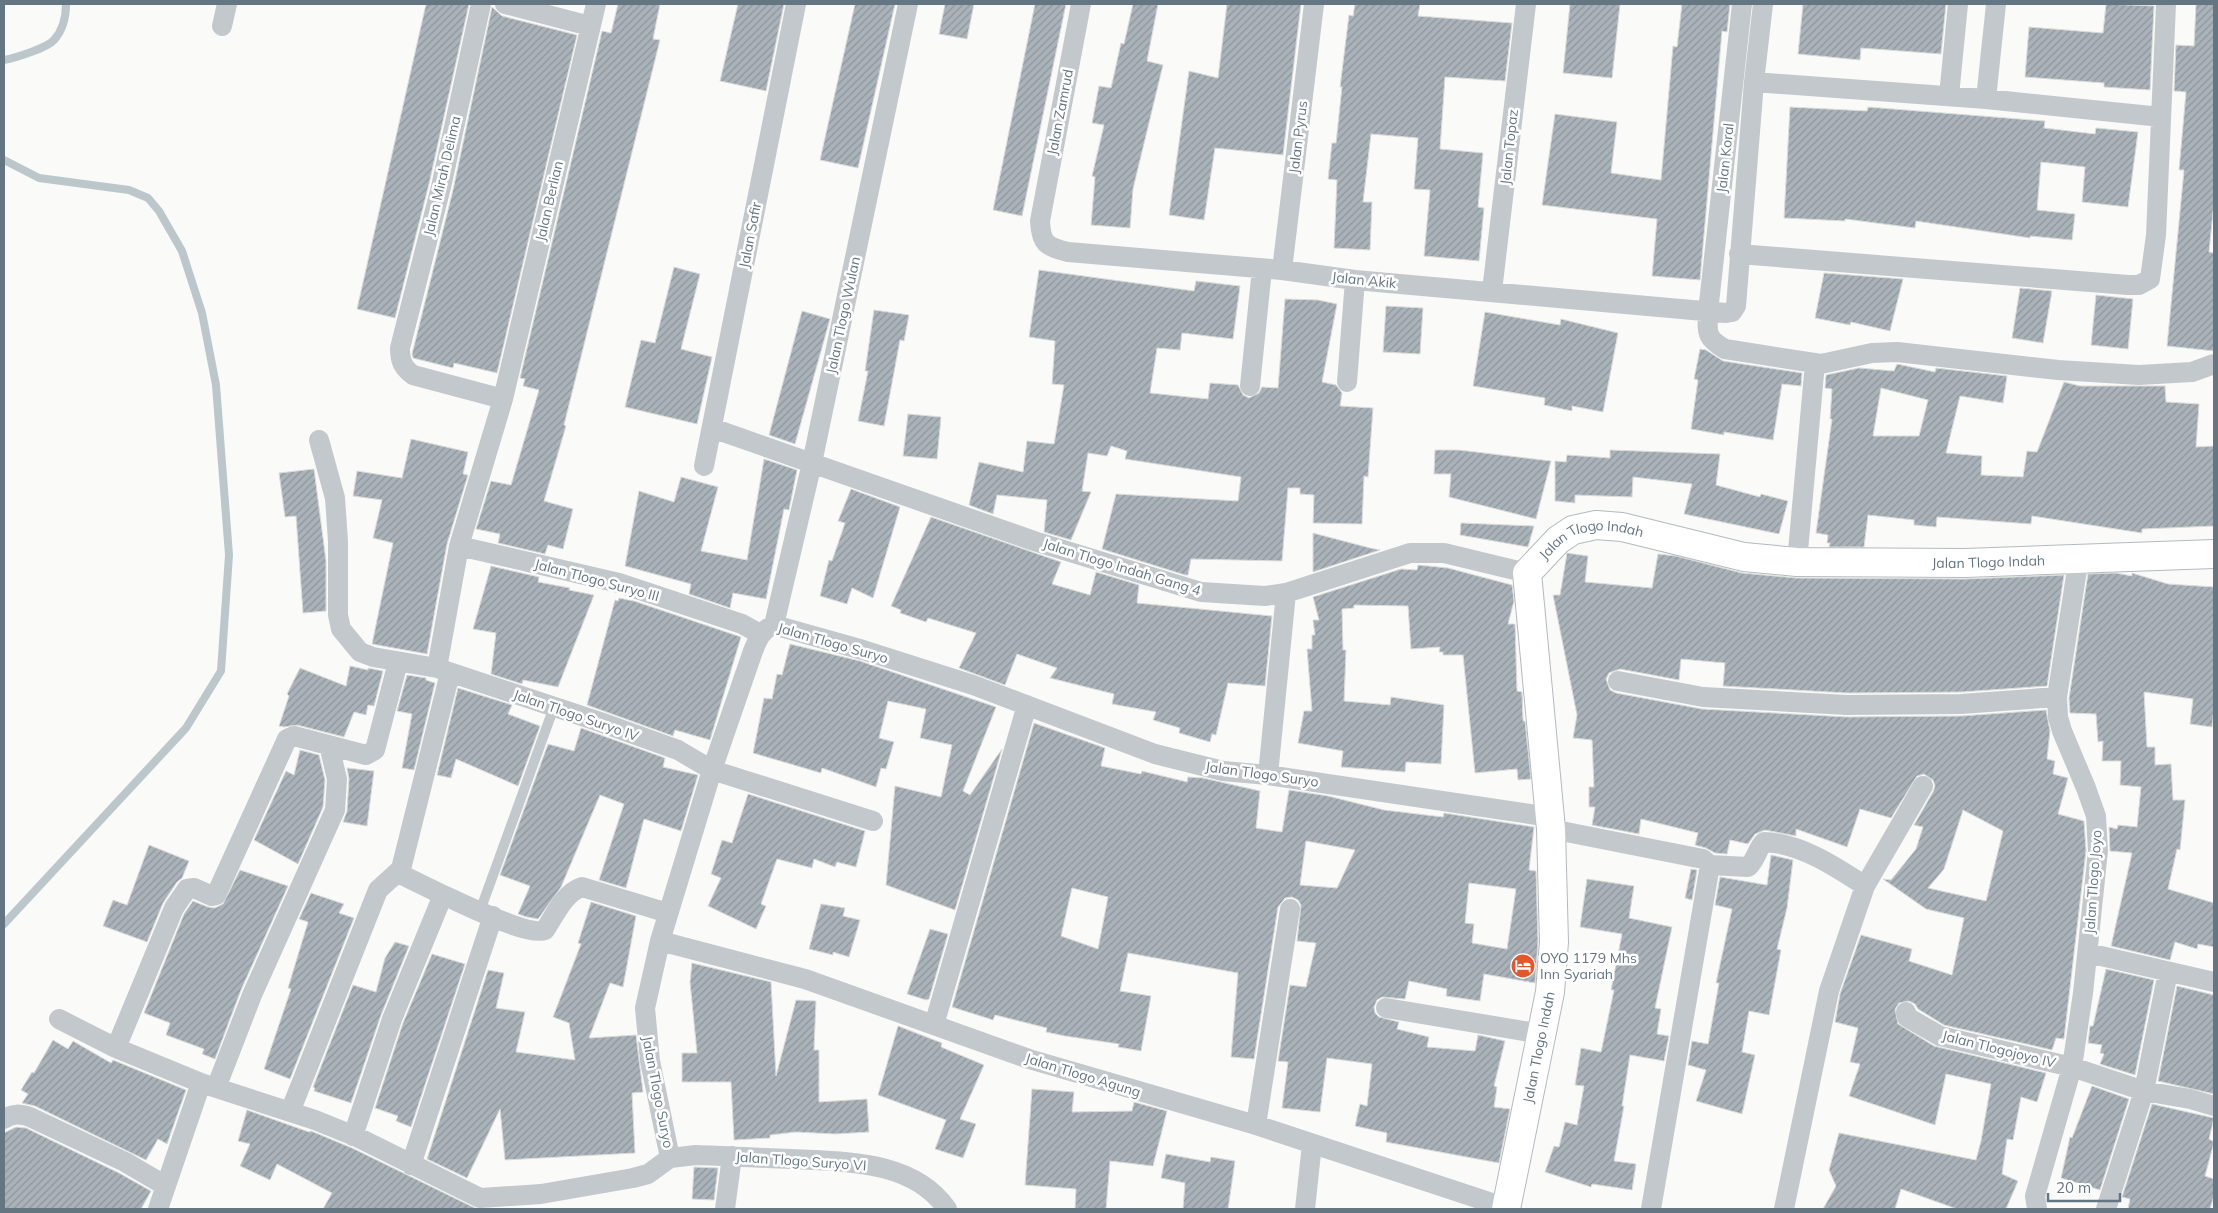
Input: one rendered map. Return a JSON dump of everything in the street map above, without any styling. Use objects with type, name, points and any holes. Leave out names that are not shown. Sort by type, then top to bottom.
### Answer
[{"type":"street","points":[[222,26],[227,4]]},
{"type":"street","name":"Jalan Mirah Delima","points":[[481,4],[441,187],[400,348],[400,358],[404,368],[413,375],[503,399]]},
{"type":"street","points":[[506,4],[590,26]]},
{"type":"street","name":"Jalan Berlian","points":[[398,873],[444,671],[459,546],[503,399],[596,4]]},
{"type":"street","name":"Jalan Safir","points":[[704,466],[796,4]]},
{"type":"street","name":"Jalan Tlogo Wulan","points":[[767,630],[812,463],[908,4]]},
{"type":"street","name":"Jalan Zamrud","points":[[1040,221],[1081,4]]},
{"type":"street","name":"Jalan Pyrus","points":[[1250,386],[1272,270],[1314,4]]},
{"type":"street","name":"Jalan Topaz","points":[[1492,291],[1526,4]]},
{"type":"street","name":"Jalan Koral","points":[[1742,4],[1707,333],[1713,342],[1726,349],[1815,364]]},
{"type":"street","points":[[1763,4],[1754,82],[1739,254],[2128,285],[2145,284],[2150,279],[2156,236],[2166,4]]},
{"type":"street","points":[[1949,96],[1958,4]]},
{"type":"street","points":[[1986,99],[1996,4]]},
{"type":"street","points":[[1754,82],[1986,99],[2161,116]]},
{"type":"street","name":"Jalan Akik","points":[[1040,221],[1041,234],[1046,244],[1068,252],[1708,312],[1732,312],[1736,306],[1739,254]]},
{"type":"street","points":[[1347,382],[1355,280]]},
{"type":"street","points":[[1797,562],[1815,364],[1832,363],[1852,356],[1872,353],[1897,352],[2058,370],[2139,375],[2192,372],[2214,364]]},
{"type":"street","name":"Jalan Tlogo Indah Gang 4","points":[[712,428],[1034,541],[1201,592],[1265,596],[1286,593],[1410,553],[1444,552],[1527,573]]},
{"type":"street","name":"Jalan Tlogo Suryo IV","points":[[319,440],[335,498],[338,541],[338,614],[341,629],[360,652],[444,671],[554,707],[678,750],[712,770],[873,821]]},
{"type":"street","name":"Jalan Tlogo Indah","points":[[1506,1209],[1550,992],[1554,942],[1551,823],[1527,573],[1558,540],[1573,530],[1596,525],[1622,527],[1744,557],[1797,562],[1965,563],[2080,557],[2214,554]]},
{"type":"street","name":"Jalan Tlogo Suryo III","points":[[459,546],[619,583],[742,624],[767,630]]},
{"type":"street","name":"Jalan Tlogo Joyo","points":[[2037,1209],[2035,1196],[2072,1067],[2088,953],[2098,851],[2096,816],[2058,717],[2057,697],[2080,557]]},
{"type":"street","points":[[1268,775],[1286,593]]},
{"type":"street","name":"Jalan Tlogo Suryo","points":[[478,1204],[633,1178],[648,1174],[670,1158],[650,1061],[645,1008],[668,912],[712,770],[767,630],[891,659],[1027,705],[1155,754],[1222,771],[1268,775],[1551,823],[1703,859],[1710,865],[1748,867],[1764,842],[1773,842],[1823,859],[1864,886]]},
{"type":"street","points":[[116,1048],[174,908],[187,889],[192,888],[212,896],[216,895],[287,739],[294,736],[366,755],[375,750],[398,662]]},
{"type":"street","points":[[1618,681],[1703,697],[1847,705],[1961,704],[2057,697]]},
{"type":"street","points":[[934,1025],[1027,705]]},
{"type":"street","points":[[158,1209],[208,1085],[252,995],[335,810],[337,779],[329,745]]},
{"type":"street","points":[[1784,1209],[1829,991],[1864,886],[1923,786]]},
{"type":"street","points":[[1651,1209],[1710,865]]},
{"type":"street","points":[[290,1112],[378,890],[398,873],[443,895],[524,929],[540,932],[545,930],[569,894],[574,889],[582,887],[668,912]]},
{"type":"street","points":[[353,1136],[392,1019],[443,895]]},
{"type":"street","points":[[1256,1125],[1290,909]]},
{"type":"street","points":[[411,1165],[486,913]]},
{"type":"street","name":"Jalan Tlogo Agung","points":[[660,941],[805,979],[1029,1059],[1184,1106],[1256,1125],[1510,1209]]},
{"type":"street","points":[[2088,953],[2214,982]]},
{"type":"street","points":[[2106,1209],[2144,1091],[2168,972]]},
{"type":"street","points":[[1386,1008],[1542,1034]]},
{"type":"street","name":"Jalan Tlogojoyo IV","points":[[1906,1012],[1906,1017],[1940,1036],[2072,1067]]},
{"type":"street","points":[[59,1019],[116,1048],[208,1085],[290,1112],[353,1136],[411,1165],[478,1204]]},
{"type":"street","points":[[2072,1067],[2144,1091],[2165,1093],[2214,1106]]},
{"type":"street","points":[[4,1119],[10,1115],[20,1114],[30,1117],[125,1162],[166,1186]]},
{"type":"street","points":[[1305,1209],[1312,1144]]},
{"type":"street","name":"Jalan Tlogo Suryo VI","points":[[670,1158],[696,1155],[854,1163],[892,1170],[916,1180],[947,1209]]},
{"type":"street","points":[[725,1209],[732,1156]]},
{"type":"lane","points":[[486,913],[554,707]]},
{"type":"building","points":[[426,4],[469,4],[429,184],[395,318],[357,309]]},
{"type":"building","points":[[618,4],[660,4],[653,39],[660,40],[564,425],[566,426],[544,501],[573,509],[563,549],[548,545],[545,554],[498,543],[500,534],[476,529],[491,481],[511,485],[539,390],[523,386],[525,379],[520,378],[602,31],[611,33]]},
{"type":"building","points":[[738,4],[784,4],[766,91],[720,81]]},
{"type":"building","points":[[855,4],[895,4],[858,168],[820,160]]},
{"type":"building","points":[[945,4],[974,4],[967,39],[939,34]]},
{"type":"building","points":[[1035,4],[1066,4],[1022,216],[993,210]]},
{"type":"building","points":[[1133,4],[1158,4],[1147,61],[1163,65],[1133,189],[1130,228],[1091,225],[1095,177],[1092,176],[1104,125],[1092,123],[1099,86],[1111,88],[1121,43],[1124,44]]},
{"type":"building","points":[[1227,4],[1301,4],[1283,155],[1215,148],[1204,220],[1169,215],[1189,71],[1218,78]]},
{"type":"building","points":[[1355,4],[1420,4],[1418,16],[1512,23],[1505,81],[1445,77],[1440,149],[1483,153],[1478,207],[1484,208],[1479,261],[1424,256],[1430,190],[1414,189],[1418,138],[1371,134],[1363,202],[1372,202],[1370,250],[1334,248],[1337,180],[1328,179],[1332,143],[1336,143],[1342,87],[1340,87],[1349,15],[1353,16]]},
{"type":"building","points":[[1570,4],[1620,4],[1612,78],[1563,73]]},
{"type":"building","points":[[1682,4],[1730,4],[1727,32],[1722,31],[1700,280],[1652,276],[1657,219],[1542,205],[1555,114],[1617,122],[1611,173],[1661,180],[1673,46],[1677,47]]},
{"type":"building","points":[[1803,4],[1946,4],[1941,54],[1861,48],[1860,60],[1798,54]]},
{"type":"building","points":[[2106,4],[2154,6],[2150,90],[2104,87],[2104,83],[2025,77],[2029,27],[2103,33]]},
{"type":"building","points":[[2196,4],[2214,4],[2214,202],[2209,252],[2214,253],[2214,351],[2167,346],[2184,170],[2179,170],[2186,92],[2174,91],[2176,45],[2194,46]]},
{"type":"building","points":[[492,7],[502,16],[577,35],[497,373],[454,363],[453,368],[413,358],[412,354],[453,190]]},
{"type":"building","points":[[1790,107],[1867,111],[1868,107],[2045,121],[2044,128],[2095,134],[2096,128],[2138,132],[2128,207],[2082,202],[2085,167],[2041,162],[2037,210],[2075,214],[2072,240],[2030,236],[2030,238],[1916,221],[1915,228],[1845,219],[1845,221],[1784,218]]},
{"type":"building","points":[[674,267],[700,274],[681,349],[712,357],[697,424],[625,407],[641,340],[655,343]]},
{"type":"building","points":[[1039,270],[1194,291],[1196,281],[1240,286],[1233,339],[1182,333],[1180,350],[1157,348],[1150,393],[1208,399],[1210,383],[1238,385],[1243,395],[1249,398],[1259,393],[1262,387],[1278,388],[1285,299],[1318,300],[1337,304],[1322,382],[1336,385],[1342,393],[1340,406],[1373,408],[1368,477],[1364,476],[1362,524],[1313,523],[1314,495],[1300,494],[1300,488],[1288,488],[1282,561],[1191,559],[1188,575],[1185,575],[1102,549],[1116,494],[1238,501],[1241,477],[1125,459],[1127,451],[1111,446],[1107,456],[1088,453],[1082,491],[1091,492],[1071,540],[1044,532],[1047,500],[997,495],[993,514],[969,505],[979,462],[1023,472],[1027,441],[1054,444],[1064,385],[1052,384],[1055,341],[1029,337]]},
{"type":"building","points":[[1824,273],[1903,279],[1890,331],[1851,322],[1850,325],[1815,318]]},
{"type":"building","points":[[2020,288],[2052,291],[2043,343],[2012,338]]},
{"type":"building","points":[[2096,295],[2133,299],[2128,349],[2091,345]]},
{"type":"building","points":[[1386,306],[1423,308],[1420,354],[1383,352]]},
{"type":"building","points":[[874,310],[909,315],[904,341],[900,340],[884,426],[858,421],[868,371],[865,371]]},
{"type":"building","points":[[802,311],[830,319],[795,444],[769,435]]},
{"type":"building","points":[[1485,312],[1560,325],[1561,319],[1618,333],[1603,412],[1572,406],[1572,411],[1544,405],[1545,398],[1473,386]]},
{"type":"building","points":[[1700,349],[1706,350],[1723,361],[1802,373],[1801,386],[1782,384],[1773,440],[1724,432],[1724,435],[1691,429],[1698,380],[1694,379]]},
{"type":"building","points":[[1897,364],[1935,372],[1936,368],[2007,376],[2003,403],[1960,396],[1946,453],[1982,456],[1981,475],[2023,477],[2027,451],[2037,452],[2064,382],[2080,386],[2165,386],[2166,402],[2199,404],[2196,447],[2214,446],[2214,526],[2142,529],[2142,533],[2032,516],[2031,524],[1937,517],[1936,527],[1914,525],[1914,520],[1868,515],[1864,547],[1829,547],[1830,543],[1827,543],[1828,535],[1816,533],[1832,419],[1830,419],[1832,389],[1825,388],[1826,375],[1859,368],[1894,371]],"holes":[[[1881,388],[1928,400],[1919,436],[1873,436]]]},
{"type":"building","points":[[908,414],[941,417],[937,459],[903,456]]},
{"type":"building","points":[[411,439],[468,452],[463,474],[468,475],[447,544],[427,654],[372,644],[393,543],[373,538],[382,500],[353,496],[357,471],[402,478]]},
{"type":"building","points":[[1435,450],[1459,450],[1551,461],[1536,519],[1449,497],[1451,474],[1434,474]]},
{"type":"building","points":[[1610,450],[1720,454],[1716,485],[1760,497],[1761,494],[1788,501],[1779,534],[1684,514],[1692,484],[1633,477],[1632,497],[1575,495],[1575,503],[1555,501],[1555,461],[1566,462],[1567,455],[1610,458]]},
{"type":"building","points":[[764,459],[797,470],[789,510],[784,509],[766,599],[733,593],[730,608],[689,594],[691,584],[625,566],[639,491],[674,502],[681,477],[718,487],[701,551],[747,560]]},
{"type":"building","points":[[314,469],[326,561],[326,611],[303,613],[296,516],[285,517],[279,473]]},
{"type":"building","points":[[851,489],[900,507],[873,598],[852,588],[847,604],[820,596],[829,560],[832,561],[845,523],[838,521]]},
{"type":"building","points":[[931,517],[1061,562],[1052,584],[1090,595],[1096,572],[1139,585],[1137,603],[1272,616],[1265,686],[1228,683],[1216,735],[1212,734],[1210,742],[1179,733],[1180,728],[1153,720],[1156,712],[1112,704],[1114,694],[1050,678],[1057,668],[1017,654],[1005,685],[959,668],[976,633],[928,618],[926,622],[900,613],[901,610],[891,606]]},
{"type":"building","points":[[1461,523],[1534,526],[1528,547],[1460,535]]},
{"type":"building","points":[[1313,533],[1370,548],[1380,550],[1313,572]]},
{"type":"building","points":[[1567,553],[1588,556],[1585,582],[1652,588],[1658,554],[1676,556],[1742,573],[1797,578],[1965,579],[2064,575],[2047,686],[1961,692],[1847,693],[1723,686],[1725,663],[1681,659],[1679,680],[1620,669],[1609,673],[1606,679],[1610,690],[1616,693],[1702,709],[1847,717],[1961,716],[2046,710],[2050,731],[2047,759],[2055,761],[2053,774],[2068,778],[2058,814],[2084,821],[2086,851],[2064,1039],[2056,1038],[2052,1050],[1944,1025],[1918,1009],[1915,1004],[1909,1001],[1899,1003],[1895,1009],[1898,1024],[1934,1046],[2046,1073],[2037,1102],[2021,1097],[2013,1140],[2007,1139],[2002,1174],[2018,1181],[2006,1209],[1957,1209],[1901,1189],[1895,1209],[1823,1209],[1836,1186],[1829,1170],[1839,1133],[1976,1160],[1981,1141],[1991,1084],[1946,1074],[1935,1125],[1849,1096],[1860,1064],[1850,1062],[1858,1028],[1835,1022],[1840,994],[1861,935],[1912,949],[1909,961],[1952,975],[1964,918],[1926,909],[1883,879],[1891,880],[1916,849],[1923,827],[1914,825],[1933,792],[1935,786],[1933,780],[1924,774],[1917,776],[1891,818],[1860,809],[1847,847],[1796,829],[1796,836],[1765,830],[1755,834],[1748,844],[1730,840],[1727,854],[1715,853],[1695,845],[1698,833],[1641,819],[1639,834],[1592,825],[1595,807],[1589,807],[1589,787],[1594,787],[1592,740],[1573,738],[1577,715],[1553,595],[1560,595]],"holes":[[[1963,810],[2003,831],[1986,901],[1928,888],[1944,869]]]},
{"type":"building","points":[[1418,565],[1448,568],[1512,585],[1514,601],[1508,624],[1515,624],[1517,691],[1522,692],[1523,721],[1525,721],[1531,779],[1518,780],[1517,769],[1475,773],[1463,655],[1443,655],[1443,652],[1439,652],[1440,647],[1411,649],[1408,606],[1354,605],[1354,608],[1342,609],[1343,650],[1346,650],[1344,701],[1390,705],[1391,697],[1444,705],[1441,764],[1406,762],[1405,772],[1341,767],[1343,751],[1298,743],[1304,711],[1312,711],[1307,649],[1312,649],[1312,635],[1315,635],[1313,620],[1319,620],[1313,597],[1401,569],[1417,570]]},
{"type":"building","points":[[491,566],[539,577],[538,582],[594,595],[558,687],[523,680],[522,684],[491,674],[496,633],[473,629]]},
{"type":"building","points":[[2116,573],[2132,576],[2132,573],[2168,584],[2214,587],[2214,709],[2212,727],[2190,724],[2193,699],[2144,692],[2147,747],[2155,747],[2155,765],[2171,764],[2173,800],[2185,800],[2180,850],[2177,849],[2168,889],[2214,903],[2214,947],[2198,944],[2197,949],[2175,942],[2170,960],[2111,946],[2132,853],[2110,851],[2109,827],[2117,829],[2118,825],[2137,827],[2141,787],[2120,785],[2121,761],[2102,761],[2103,741],[2098,742],[2096,714],[2070,713],[2069,698],[2088,574]]},
{"type":"building","points":[[619,598],[634,601],[741,637],[710,740],[675,730],[673,736],[587,705],[615,600],[618,601]]},
{"type":"building","points":[[790,644],[860,661],[996,707],[963,791],[970,795],[1002,749],[955,910],[886,885],[895,786],[941,797],[952,745],[920,738],[926,709],[888,701],[879,738],[894,742],[886,769],[881,768],[876,787],[822,768],[821,773],[753,753],[764,698],[772,699],[777,674],[782,675]]},
{"type":"building","points":[[350,666],[383,671],[374,706],[368,705],[366,715],[354,712],[344,737],[297,725],[279,726],[289,696],[287,694],[300,668],[346,686]]},
{"type":"building","points":[[407,675],[426,678],[426,680],[435,683],[414,770],[402,768],[412,714],[397,711]]},
{"type":"building","points":[[458,688],[512,705],[508,714],[540,726],[518,786],[456,759],[451,778],[437,775]]},
{"type":"building","points":[[1034,723],[1105,748],[1101,766],[1141,774],[1142,771],[1187,782],[1188,777],[1203,778],[1260,791],[1256,828],[1282,832],[1289,790],[1328,796],[1384,810],[1443,817],[1444,813],[1534,827],[1529,870],[1536,871],[1538,942],[1535,983],[1484,974],[1480,1001],[1446,996],[1447,989],[1409,981],[1405,999],[1382,997],[1377,1000],[1374,1007],[1375,1013],[1379,1017],[1399,1022],[1397,1029],[1429,1037],[1427,1047],[1475,1051],[1478,1035],[1505,1041],[1494,1086],[1497,1087],[1494,1107],[1510,1109],[1499,1163],[1386,1142],[1387,1133],[1355,1126],[1360,1104],[1367,1106],[1372,1064],[1327,1058],[1320,1112],[1282,1108],[1288,1062],[1278,1061],[1290,985],[1306,987],[1316,943],[1297,941],[1301,905],[1298,900],[1292,897],[1285,898],[1278,907],[1254,1059],[1231,1057],[1238,973],[1128,953],[1120,991],[1151,996],[1141,1051],[1118,1047],[1119,1044],[1046,1032],[1047,1028],[995,1015],[993,1020],[952,1007]],"holes":[[[1306,841],[1355,850],[1337,888],[1300,885]],[[1469,883],[1516,889],[1507,949],[1472,943],[1474,924],[1465,923]],[[1072,888],[1108,897],[1098,949],[1061,936]]]},
{"type":"building","points":[[581,728],[665,758],[663,767],[698,775],[681,831],[644,819],[626,888],[599,880],[624,804],[600,795],[561,887],[538,919],[527,917],[518,914],[530,886],[500,875],[548,744],[574,751]]},
{"type":"building","points":[[300,750],[319,755],[325,780],[323,807],[298,864],[254,840],[286,771],[294,775]]},
{"type":"building","points":[[347,768],[374,771],[367,826],[343,822],[347,811],[349,779]]},
{"type":"building","points":[[748,794],[865,831],[856,867],[837,862],[835,867],[814,859],[812,868],[777,859],[761,904],[766,906],[756,929],[708,906],[721,878],[711,874],[722,840],[732,843]]},
{"type":"building","points":[[149,845],[189,861],[182,878],[177,882],[163,903],[147,942],[103,926],[113,900],[127,905]]},
{"type":"building","points":[[1771,855],[1793,860],[1787,908],[1777,949],[1781,950],[1769,1015],[1749,1011],[1742,1052],[1755,1055],[1742,1114],[1696,1101],[1706,1070],[1688,1065],[1692,1041],[1708,1044],[1719,983],[1716,983],[1732,909],[1715,905],[1720,877],[1767,885]]},
{"type":"building","points":[[1691,869],[1697,870],[1692,900],[1685,898]]},
{"type":"building","points":[[240,870],[288,886],[241,990],[215,1059],[202,1054],[204,1049],[166,1035],[170,1023],[144,1013],[184,914],[193,901],[215,908],[223,904]]},
{"type":"building","points":[[1587,879],[1634,886],[1629,918],[1672,927],[1655,1008],[1661,1009],[1657,1034],[1669,1036],[1664,1061],[1630,1055],[1622,1106],[1624,1106],[1614,1161],[1636,1164],[1632,1190],[1592,1184],[1591,1187],[1545,1172],[1554,1146],[1559,1147],[1565,1122],[1577,1125],[1584,1086],[1575,1085],[1581,1048],[1601,1052],[1614,990],[1611,990],[1622,934],[1580,927]]},
{"type":"building","points":[[311,893],[344,904],[339,913],[354,918],[290,1079],[264,1069],[291,989],[288,988],[308,922],[299,919]]},
{"type":"building","points":[[591,902],[636,916],[623,987],[610,983],[589,1038],[636,1035],[643,1092],[632,1093],[635,1153],[505,1160],[500,1109],[467,1178],[427,1159],[488,970],[504,973],[496,1008],[525,1012],[516,1052],[575,1060],[569,1023],[553,1017],[581,944],[578,943]]},
{"type":"building","points":[[821,904],[845,908],[843,916],[860,920],[849,957],[833,952],[833,955],[809,949]]},
{"type":"building","points":[[930,929],[948,934],[929,999],[926,1000],[907,994]]},
{"type":"building","points":[[395,942],[409,946],[381,1015],[351,1103],[314,1091],[315,1088],[313,1087],[353,985],[376,992],[385,958]]},
{"type":"building","points":[[432,954],[465,964],[411,1127],[396,1121],[398,1116],[375,1108],[403,1023]]},
{"type":"building","points":[[692,963],[771,982],[776,1076],[796,1000],[816,1001],[814,1050],[819,1050],[819,1102],[867,1099],[869,1132],[835,1134],[796,1132],[770,1135],[770,1138],[734,1140],[731,1082],[682,1082],[682,1053],[697,1053],[690,982]]},
{"type":"building","points":[[2106,969],[2154,980],[2135,1075],[2100,1064],[2104,1054],[2100,1053],[2102,1045],[2088,1043],[2090,1026],[2093,1026]]},
{"type":"building","points":[[2177,986],[2214,995],[2214,1094],[2158,1081]]},
{"type":"building","points":[[898,1026],[942,1043],[941,1047],[984,1065],[960,1119],[976,1124],[963,1158],[935,1149],[946,1120],[878,1095]]},
{"type":"building","points":[[53,1040],[68,1049],[73,1041],[111,1063],[113,1060],[186,1090],[167,1144],[158,1139],[146,1160],[35,1106],[22,1103],[28,1094],[21,1090],[32,1072],[34,1073]]},
{"type":"building","points":[[2092,1086],[2129,1099],[2100,1190],[2061,1178],[2070,1137],[2072,1138]]},
{"type":"building","points":[[1032,1089],[1074,1092],[1072,1112],[1132,1111],[1134,1102],[1167,1111],[1153,1166],[1110,1161],[1106,1209],[1075,1209],[1076,1189],[1025,1185]]},
{"type":"building","points":[[2152,1104],[2214,1118],[2209,1139],[2214,1142],[2205,1176],[2214,1179],[2214,1195],[2210,1209],[2128,1209],[2130,1199],[2122,1197]]},
{"type":"building","points":[[247,1110],[309,1132],[311,1131],[352,1148],[477,1209],[323,1209],[332,1193],[277,1164],[270,1180],[240,1166],[250,1144],[238,1141]]},
{"type":"building","points":[[16,1127],[26,1128],[119,1173],[151,1191],[141,1209],[4,1209],[4,1133]]},
{"type":"building","points":[[1166,1154],[1210,1162],[1211,1157],[1235,1161],[1228,1209],[1183,1209],[1185,1183],[1161,1178]]},
{"type":"building","points":[[694,1167],[718,1168],[714,1200],[692,1199]]},
{"type":"waterway","points":[[4,60],[23,55],[54,40],[60,32],[66,4]]},
{"type":"waterway","points":[[4,160],[39,178],[129,190],[148,198],[159,211],[182,251],[202,313],[216,385],[229,555],[221,671],[186,728],[4,924]]},
{"type":"place","name":"OYO 1179 Mhs Inn Syariah","points":[[1523,966]]}]
